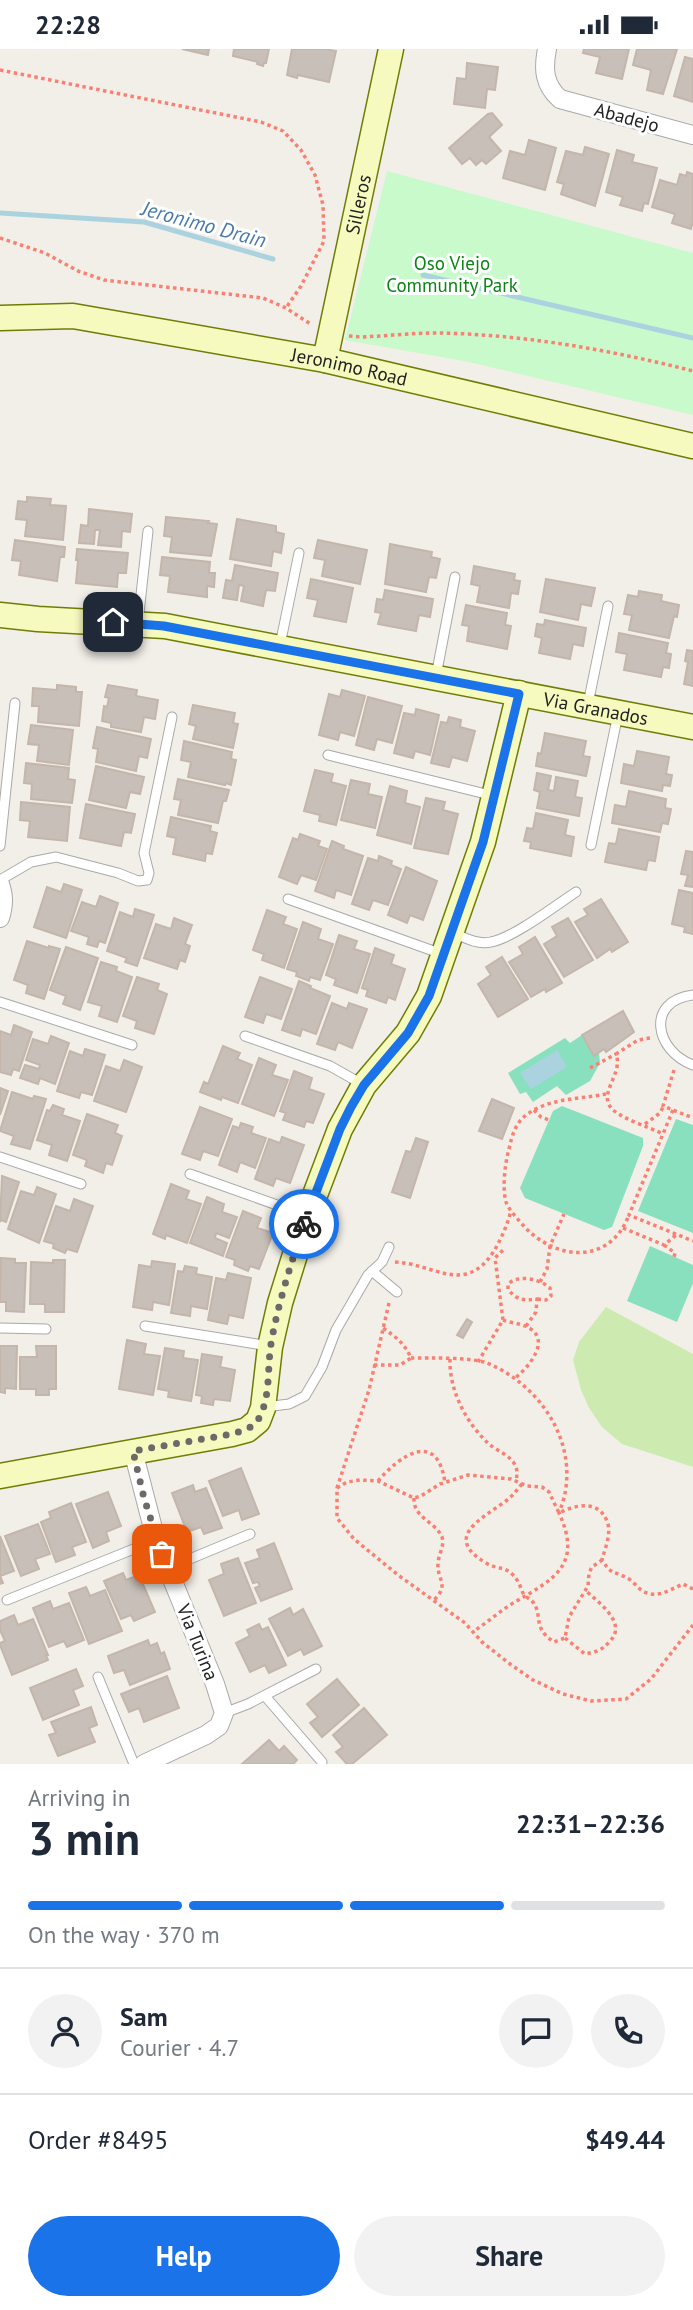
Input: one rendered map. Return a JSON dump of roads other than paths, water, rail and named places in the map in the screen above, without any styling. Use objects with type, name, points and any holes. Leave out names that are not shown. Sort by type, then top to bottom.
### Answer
[{"type":"street","name":"Silleros","points":[[325,359],[391,49]]},
{"type":"street","name":"Abadejo","points":[[547,49],[544,68],[546,76],[553,92],[560,99],[693,135]]},
{"type":"street","name":"Jeronimo Road","points":[[0,318],[73,317],[325,359],[693,446]]},
{"type":"street","name":"Via Granados","points":[[0,615],[138,623],[280,647],[693,727]]},
{"type":"street","points":[[0,1476],[247,1430],[258,1421],[263,1408],[279,1303],[307,1216],[340,1129],[364,1085],[408,1033],[429,996],[483,842],[519,694]]},
{"type":"street","points":[[0,882],[3,906],[0,918]]},
{"type":"street","name":"Via Turina","points":[[133,1451],[156,1540],[215,1684],[224,1713]]},
{"type":"street","points":[[144,1764],[206,1735],[219,1726],[224,1713]]},
{"type":"lane","points":[[138,623],[148,531]]},
{"type":"lane","points":[[280,647],[299,553]]},
{"type":"lane","points":[[436,678],[455,577]]},
{"type":"lane","points":[[587,706],[608,606]]},
{"type":"lane","points":[[0,846],[15,703]]},
{"type":"lane","points":[[591,845],[618,713]]},
{"type":"lane","points":[[0,882],[31,862],[56,856],[138,881],[147,880],[149,873],[144,853],[172,717]]},
{"type":"lane","points":[[328,755],[496,797]]},
{"type":"lane","points":[[288,899],[448,943],[481,943],[492,942],[514,932],[576,892]]},
{"type":"lane","points":[[693,995],[678,998],[667,1006],[661,1017],[660,1029],[662,1040],[681,1060],[693,1065]]},
{"type":"lane","points":[[0,1002],[132,1045]]},
{"type":"lane","points":[[245,1036],[330,1066],[364,1085]]},
{"type":"lane","points":[[0,1157],[81,1184]]},
{"type":"lane","points":[[190,1174],[307,1216]]},
{"type":"lane","points":[[263,1408],[289,1404],[305,1396],[322,1367],[336,1330],[372,1271],[382,1262],[389,1247]]},
{"type":"lane","points":[[372,1271],[394,1289]]},
{"type":"lane","points":[[145,1326],[271,1347]]},
{"type":"lane","points":[[0,1328],[46,1329]]},
{"type":"lane","points":[[168,1568],[250,1534]]},
{"type":"lane","points":[[7,1600],[156,1540]]},
{"type":"lane","points":[[224,1713],[265,1696],[316,1669]]},
{"type":"lane","points":[[98,1677],[134,1764]]},
{"type":"lane","points":[[265,1696],[322,1762]]},
{"type":"water","points":[[557,1050],[567,1067],[531,1089],[520,1073]]},
{"type":"waterway","name":"Jeronimo Drain","points":[[0,213],[144,222],[273,259]]},
{"type":"waterway","name":"Jeronimo Drain","points":[[423,275],[693,338]]},
{"type":"park label","name":"Oso Viejo Community Park","points":[[452,274]]}]
